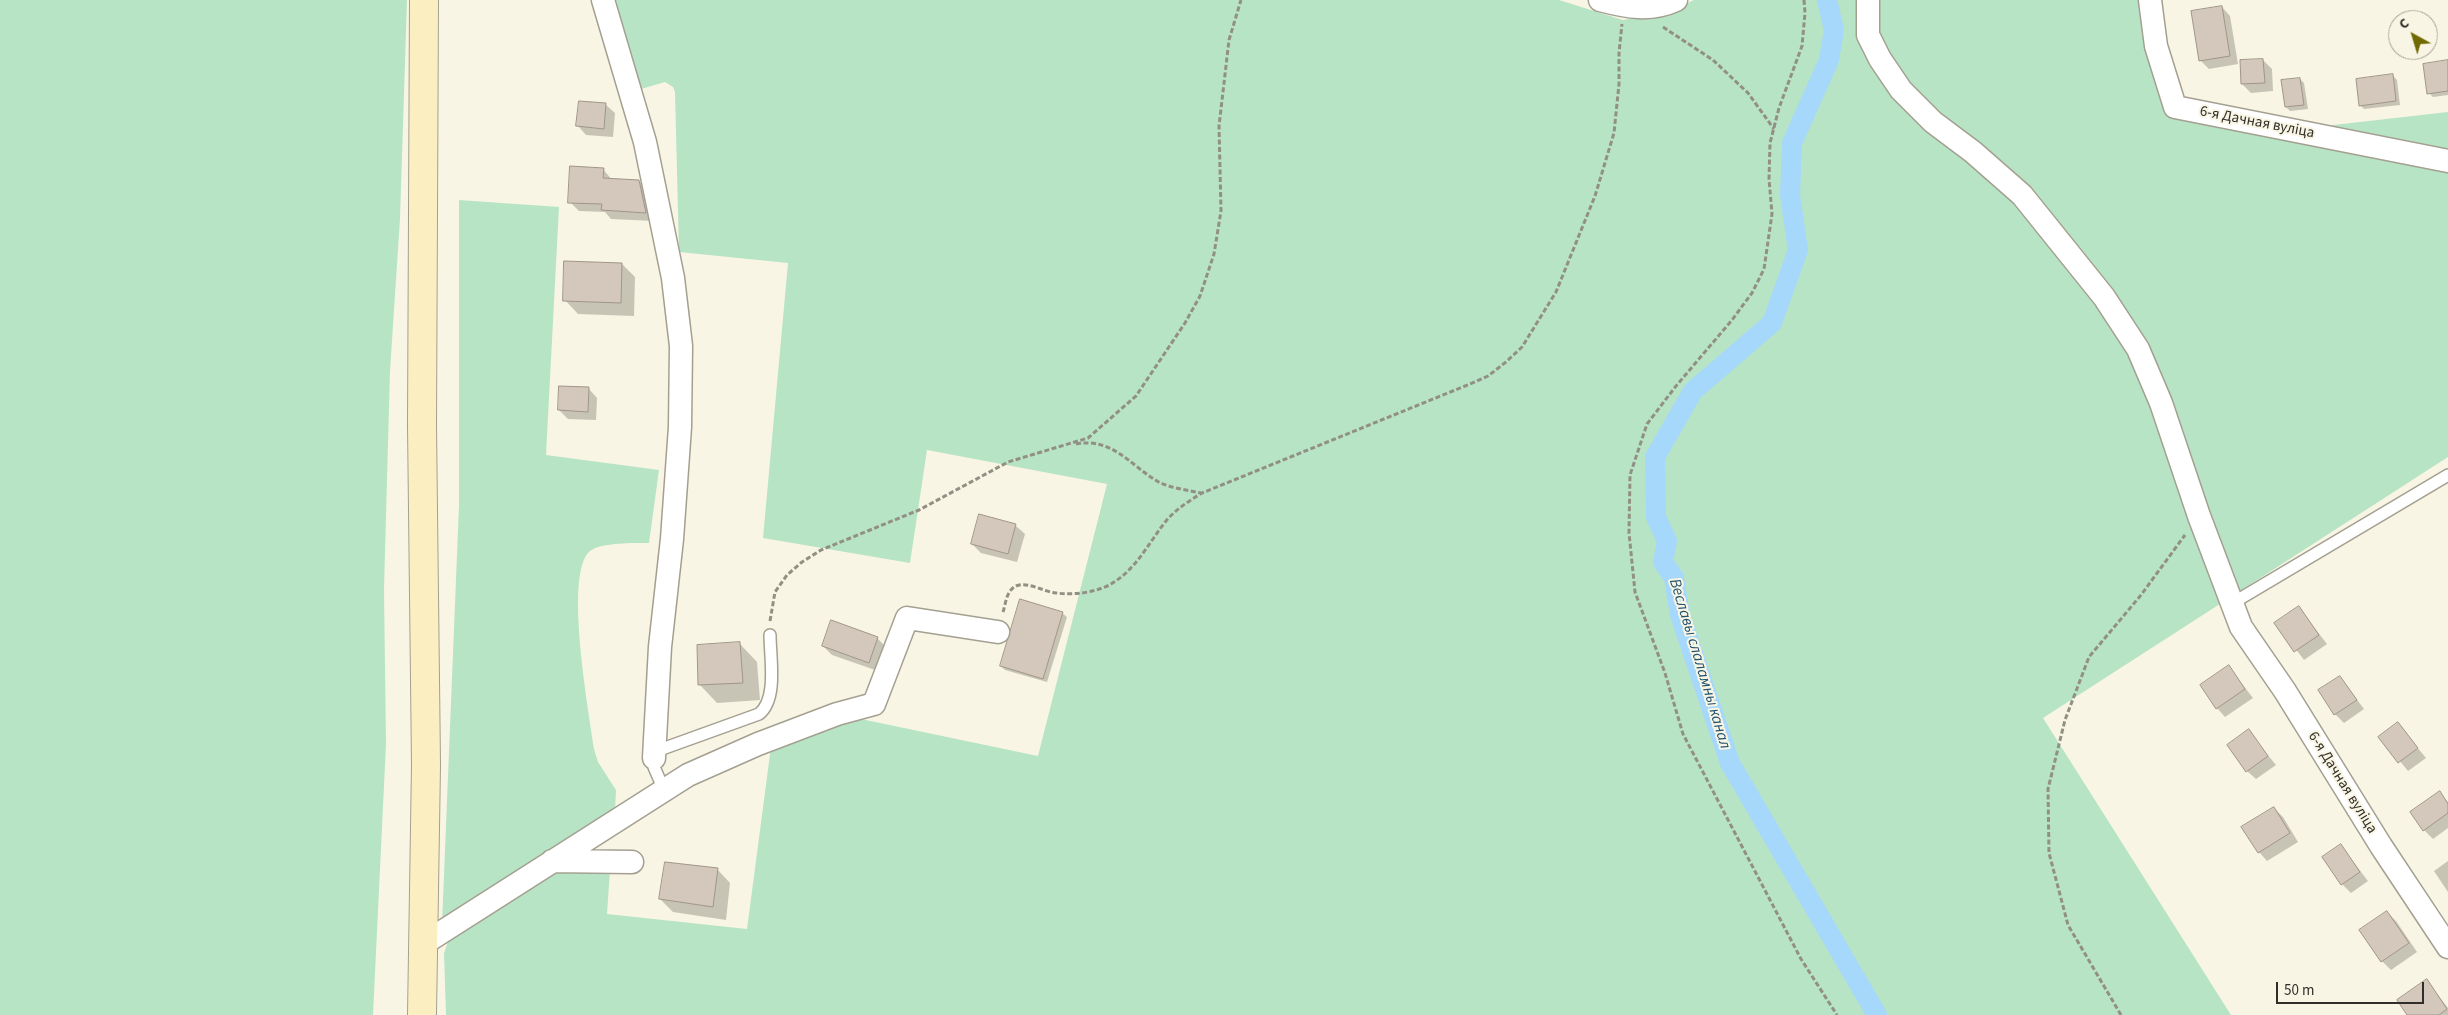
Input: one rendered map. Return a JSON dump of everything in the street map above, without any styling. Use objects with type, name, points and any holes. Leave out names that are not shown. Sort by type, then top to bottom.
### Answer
[{"type":"street","points":[[422,1015],[426,765],[422,425],[424,0]]},
{"type":"street","points":[[603,0],[645,142],[673,278],[680,346],[680,427],[672,539],[660,647],[654,758]]},
{"type":"street","points":[[1600,0],[1628,7],[1650,8],[1676,0]]},
{"type":"street","name":"6-я Дачная вуліца","points":[[1868,0],[1868,35],[1880,59],[1901,90],[1933,122],[1973,152],[2022,195],[2104,297],[2138,349],[2162,403],[2198,516],[2241,627],[2446,940]]},
{"type":"street","name":"6-я Дачная вуліца","points":[[2150,0],[2156,46],[2175,107],[2448,161]]},
{"type":"street","points":[[423,944],[688,775],[758,744],[837,714],[874,704],[907,618],[998,632]]},
{"type":"street","points":[[552,861],[632,862]]},
{"type":"lane","points":[[2232,604],[2448,475]]},
{"type":"lane","points":[[664,790],[654,767],[654,758],[662,749],[759,714],[767,708],[771,691],[770,634]]},
{"type":"path","points":[[1063,447],[1088,438],[1111,420],[1136,396],[1164,356],[1200,296],[1208,274],[1220,226],[1218,126],[1229,40],[1241,0]]},
{"type":"path","points":[[1804,0],[1805,13],[1802,46],[1770,143],[1769,179],[1772,214],[1764,269],[1752,293],[1732,320],[1676,386],[1648,424],[1637,450],[1630,475],[1629,532],[1635,592],[1665,672],[1683,734],[1801,959],[1837,1015]]},
{"type":"path","points":[[998,632],[1009,592],[1017,586],[1028,585],[1048,592],[1067,594],[1086,593],[1106,587],[1123,576],[1138,561],[1168,519],[1183,505],[1202,493],[1488,376],[1522,347],[1556,292],[1595,196],[1614,133],[1619,84],[1620,30],[1628,7]]},
{"type":"path","points":[[1662,26],[1713,60],[1748,92],[1774,129]]},
{"type":"path","points":[[770,634],[770,611],[775,592],[787,575],[802,562],[821,550],[919,510],[1008,462],[1082,443],[1103,445],[1122,453],[1158,482],[1202,493]]},
{"type":"path","points":[[2120,1015],[2068,925],[2048,853],[2048,789],[2065,720],[2089,656],[2141,594],[2198,516]]},
{"type":"green space","points":[[0,0],[407,0],[400,219],[390,371],[384,589],[386,744],[373,1015],[0,1015]]},
{"type":"green space","points":[[616,0],[1559,0],[1623,20],[1670,11],[1694,0],[2150,0],[2175,107],[2289,130],[2448,112],[2448,457],[2043,718],[2231,1015],[446,1015],[444,953],[449,939],[557,868],[610,870],[607,914],[747,929],[772,739],[837,714],[1038,756],[1107,484],[927,450],[910,563],[763,538],[788,263],[679,252],[675,92],[673,87],[665,82],[624,94]]},
{"type":"green space","points":[[459,200],[559,207],[546,455],[659,470],[649,543],[601,546],[589,552],[582,566],[579,588],[580,646],[594,749],[598,762],[616,790],[615,811],[442,924],[459,505]]},
{"type":"building","points":[[2222,6],[2230,56],[2199,61],[2191,11]]},
{"type":"building","points":[[2263,59],[2265,83],[2241,84],[2240,60]]},
{"type":"building","points":[[2448,60],[2448,91],[2427,94],[2423,64]]},
{"type":"building","points":[[2393,74],[2396,101],[2359,106],[2356,79]]},
{"type":"building","points":[[2300,78],[2304,105],[2285,107],[2281,80]]},
{"type":"building","points":[[579,101],[606,103],[604,129],[576,126]]},
{"type":"building","points":[[570,166],[604,168],[603,178],[639,180],[646,213],[601,210],[602,204],[568,203]]},
{"type":"building","points":[[564,261],[622,263],[621,303],[563,301]]},
{"type":"building","points":[[559,386],[589,387],[588,412],[558,410]]},
{"type":"building","points":[[979,514],[1016,524],[1008,554],[971,544]]},
{"type":"building","points":[[1020,599],[1063,612],[1043,679],[1000,666]]},
{"type":"building","points":[[2299,606],[2319,635],[2294,652],[2274,623]]},
{"type":"building","points":[[831,620],[878,637],[869,663],[822,646]]},
{"type":"building","points":[[740,642],[743,683],[698,685],[697,645]]},
{"type":"building","points":[[2229,665],[2245,689],[2216,709],[2200,685]]},
{"type":"building","points":[[2340,676],[2357,700],[2334,715],[2318,690]]},
{"type":"building","points":[[2398,722],[2418,748],[2398,763],[2378,737]]},
{"type":"building","points":[[2249,729],[2268,756],[2246,772],[2227,745]]},
{"type":"building","points":[[2440,791],[2448,804],[2448,813],[2423,831],[2410,812]]},
{"type":"building","points":[[2274,807],[2290,833],[2258,853],[2241,827]]},
{"type":"building","points":[[2341,844],[2360,872],[2341,885],[2322,857]]},
{"type":"building","points":[[665,862],[718,868],[713,907],[659,899]]},
{"type":"building","points":[[2387,911],[2409,943],[2381,962],[2359,930]]},
{"type":"building","points":[[2427,979],[2447,1009],[2439,1015],[2407,1015],[2397,1000]]},
{"type":"waterway","name":"Веславы слаламны канал","points":[[1827,0],[1834,30],[1829,60],[1792,143],[1790,195],[1798,250],[1772,323],[1693,391],[1655,457],[1656,517],[1667,541],[1663,562],[1674,578],[1680,615],[1730,763],[1877,1015]]}]
